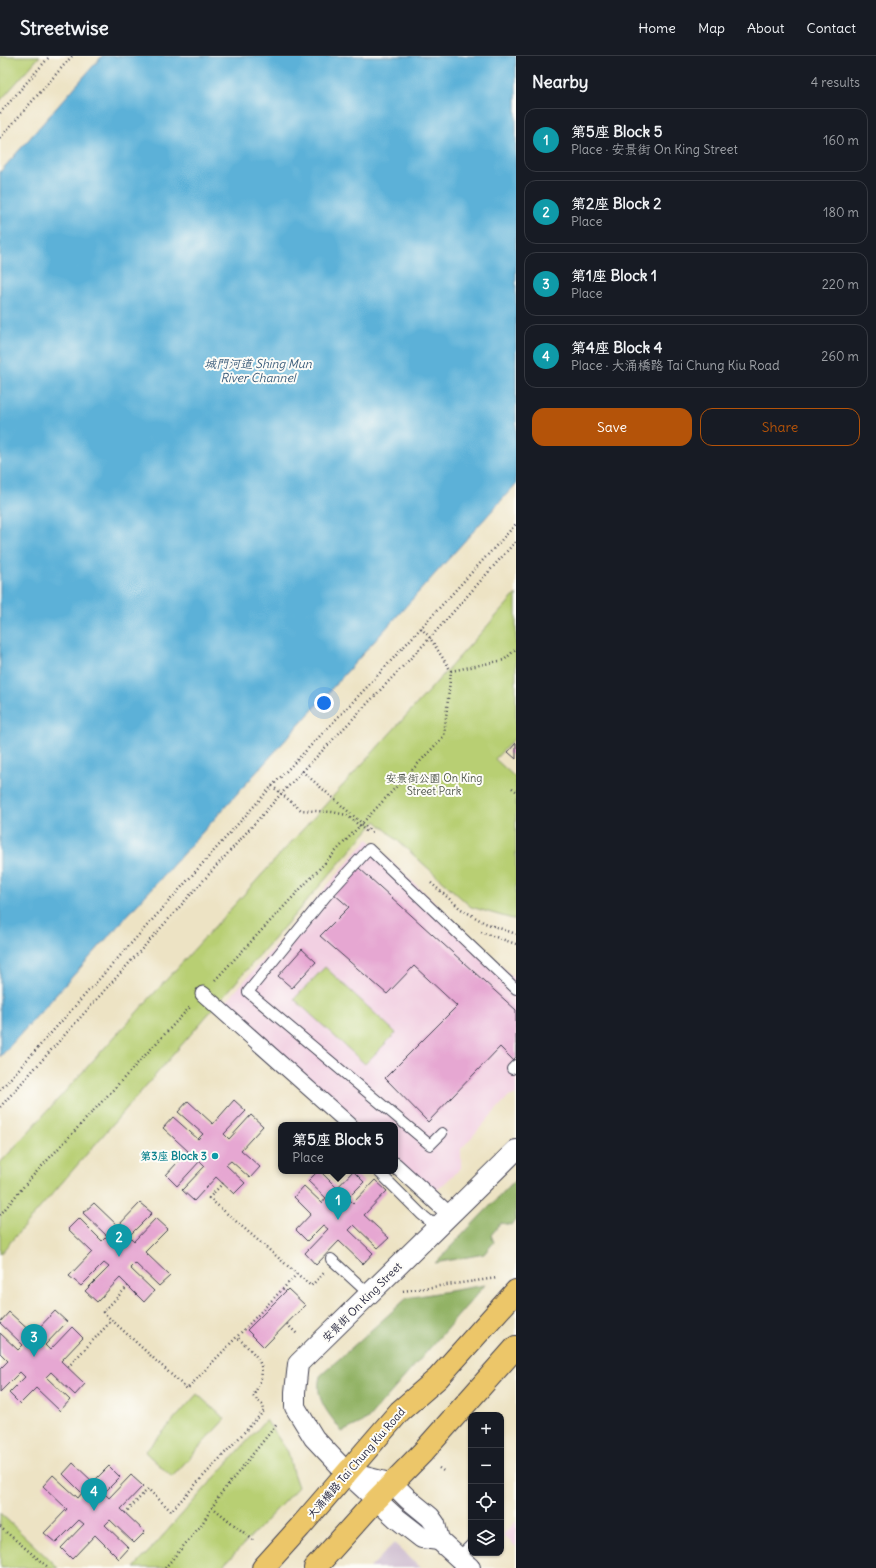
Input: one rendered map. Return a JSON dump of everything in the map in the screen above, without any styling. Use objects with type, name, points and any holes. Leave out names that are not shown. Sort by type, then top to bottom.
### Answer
[{"type":"main road","name":"大涌橋路 Tai Chung Kiu Road","points":[[263,1568],[400,1411],[438,1378],[516,1291]]},
{"type":"main road","points":[[315,1568],[516,1347]]},
{"type":"street","points":[[203,994],[347,1122]]},
{"type":"street","name":"安景街 On King Street","points":[[439,1540],[422,1538],[376,1500],[347,1473],[314,1438],[295,1407],[298,1364],[516,1150]]},
{"type":"street","points":[[398,1168],[444,1221]]},
{"type":"street","points":[[347,1473],[393,1484],[432,1520],[435,1524],[439,1540],[466,1557]]},
{"type":"lane","points":[[442,1133],[430,1145],[248,992],[326,896],[369,850],[516,989]]},
{"type":"lane","points":[[381,1174],[422,1214],[444,1221]]},
{"type":"lane","points":[[333,1261],[369,1294]]},
{"type":"path","points":[[0,113],[50,56]]},
{"type":"path","points":[[0,138],[72,56]]},
{"type":"path","points":[[0,1090],[272,786],[367,687],[516,524]]},
{"type":"path","points":[[0,1107],[281,794],[430,638],[516,542]]},
{"type":"path","points":[[0,1214],[29,1180],[444,736],[451,672],[430,638],[421,628]]},
{"type":"path","points":[[451,672],[504,660],[516,649]]},
{"type":"path","points":[[512,788],[516,791]]},
{"type":"path","points":[[480,932],[516,944]]},
{"type":"path","points":[[223,1183],[209,1198],[311,1286],[333,1261]]},
{"type":"path","points":[[128,1286],[104,1312],[187,1389],[297,1274]]},
{"type":"path","points":[[401,1291],[497,1278]]},
{"type":"path","points":[[68,1367],[112,1320]]},
{"type":"path","points":[[287,1324],[300,1336]]},
{"type":"path","points":[[125,1514],[148,1489],[171,1511],[264,1411],[263,1405],[253,1396],[260,1385],[262,1374],[261,1363],[256,1354],[237,1337]]},
{"type":"path","points":[[165,1568],[202,1524],[219,1496],[277,1424]]},
{"type":"path","points":[[439,1468],[445,1472]]},
{"type":"path","points":[[212,1507],[253,1540]]},
{"type":"path","points":[[0,1527],[49,1568]]},
{"type":"shaded area","points":[[368,839],[516,980],[516,1094],[507,1098],[461,1149],[461,1168],[432,1195],[398,1163],[398,1122],[354,1122],[225,1003]]},
{"type":"shaded area","points":[[516,1521],[516,1547],[504,1536],[504,1534]]},
{"type":"shaded area","points":[[394,1543],[421,1568],[370,1568]]},
{"type":"green space","points":[[0,56],[40,56],[0,101]]},
{"type":"green space","name":"安景街公園 On King Street Park","points":[[516,594],[516,737],[495,759],[516,778],[516,920],[471,907],[376,821],[0,1254],[0,1163]]},
{"type":"green space","points":[[325,967],[396,1033],[365,1064],[294,999]]},
{"type":"green space","points":[[516,1179],[516,1220],[511,1225],[501,1223],[491,1235],[494,1242],[484,1254],[435,1263]]},
{"type":"green space","points":[[485,1285],[367,1420],[342,1432],[324,1406],[321,1399],[319,1392],[320,1376],[407,1298]]},
{"type":"green space","points":[[197,1394],[225,1419],[172,1477],[145,1452]]},
{"type":"green space","points":[[266,1420],[288,1452],[298,1487],[221,1568],[134,1568]]},
{"type":"green space","points":[[0,1513],[58,1568],[0,1568]]},
{"type":"water","name":"城門河道 Shing Mun River Channel","points":[[102,56],[516,56],[516,484],[0,1057],[0,172]]},
{"type":"building","points":[[516,743],[516,759],[508,752]]},
{"type":"building","points":[[359,868],[516,1010],[516,1057],[513,1060],[500,1047],[428,1122],[385,1078],[457,1006],[414,966],[387,994],[320,936],[349,907],[334,894]]},
{"type":"building","points":[[302,949],[316,962],[292,988],[278,976]]},
{"type":"building","name":"第3座 Block 3","points":[[234,1100],[246,1111],[224,1134],[229,1139],[251,1115],[263,1126],[241,1150],[260,1167],[250,1178],[231,1161],[226,1165],[245,1183],[234,1194],[216,1177],[194,1201],[182,1190],[205,1166],[200,1161],[177,1186],[166,1175],[188,1151],[163,1128],[173,1117],[198,1139],[203,1134],[178,1112],[188,1101],[213,1124]]},
{"type":"building","points":[[315,1174],[323,1174],[337,1188],[350,1174],[356,1174],[364,1182],[348,1198],[353,1203],[375,1180],[387,1191],[364,1215],[389,1238],[378,1248],[354,1225],[349,1230],[373,1253],[363,1264],[339,1241],[316,1265],[305,1253],[328,1229],[323,1225],[307,1241],[296,1230],[311,1214],[294,1197],[304,1186],[322,1203],[326,1198],[308,1181]]},
{"type":"building","points":[[94,1203],[118,1226],[140,1203],[152,1213],[129,1236],[134,1241],[156,1218],[168,1229],[145,1252],[170,1276],[159,1286],[135,1263],[130,1268],[154,1291],[144,1302],[120,1278],[97,1302],[85,1291],[109,1267],[104,1263],[81,1286],[69,1276],[92,1252],[68,1229],[79,1218],[102,1241],[107,1236],[83,1213]]},
{"type":"building","points":[[288,1289],[305,1305],[264,1347],[247,1330]]},
{"type":"building","points":[[55,1311],[67,1322],[45,1345],[50,1350],[72,1327],[83,1338],[61,1361],[85,1384],[75,1395],[51,1372],[46,1377],[70,1400],[60,1411],[36,1388],[20,1404],[9,1393],[25,1377],[20,1372],[0,1392],[0,1369],[8,1361],[0,1353],[0,1333],[18,1350],[23,1345],[0,1322],[9,1312],[33,1334]]},
{"type":"building","points":[[73,1463],[93,1482],[109,1466],[120,1477],[104,1493],[109,1498],[131,1475],[143,1486],[121,1509],[145,1532],[134,1543],[110,1520],[105,1525],[129,1548],[119,1559],[95,1535],[72,1559],[61,1548],[84,1524],[79,1520],[56,1543],[44,1533],[67,1509],[43,1486],[53,1475],[78,1498],[82,1493],[63,1474]]},
{"type":"place","name":"第3座 Block 3","points":[[215,1156]]},
{"type":"place","name":"第5座 Block 5","points":[[338,1220]]},
{"type":"place","name":"第2座 Block 2","points":[[119,1257]]},
{"type":"place","name":"第1座 Block 1","points":[[34,1357]]},
{"type":"place","name":"第4座 Block 4","points":[[94,1511]]}]
